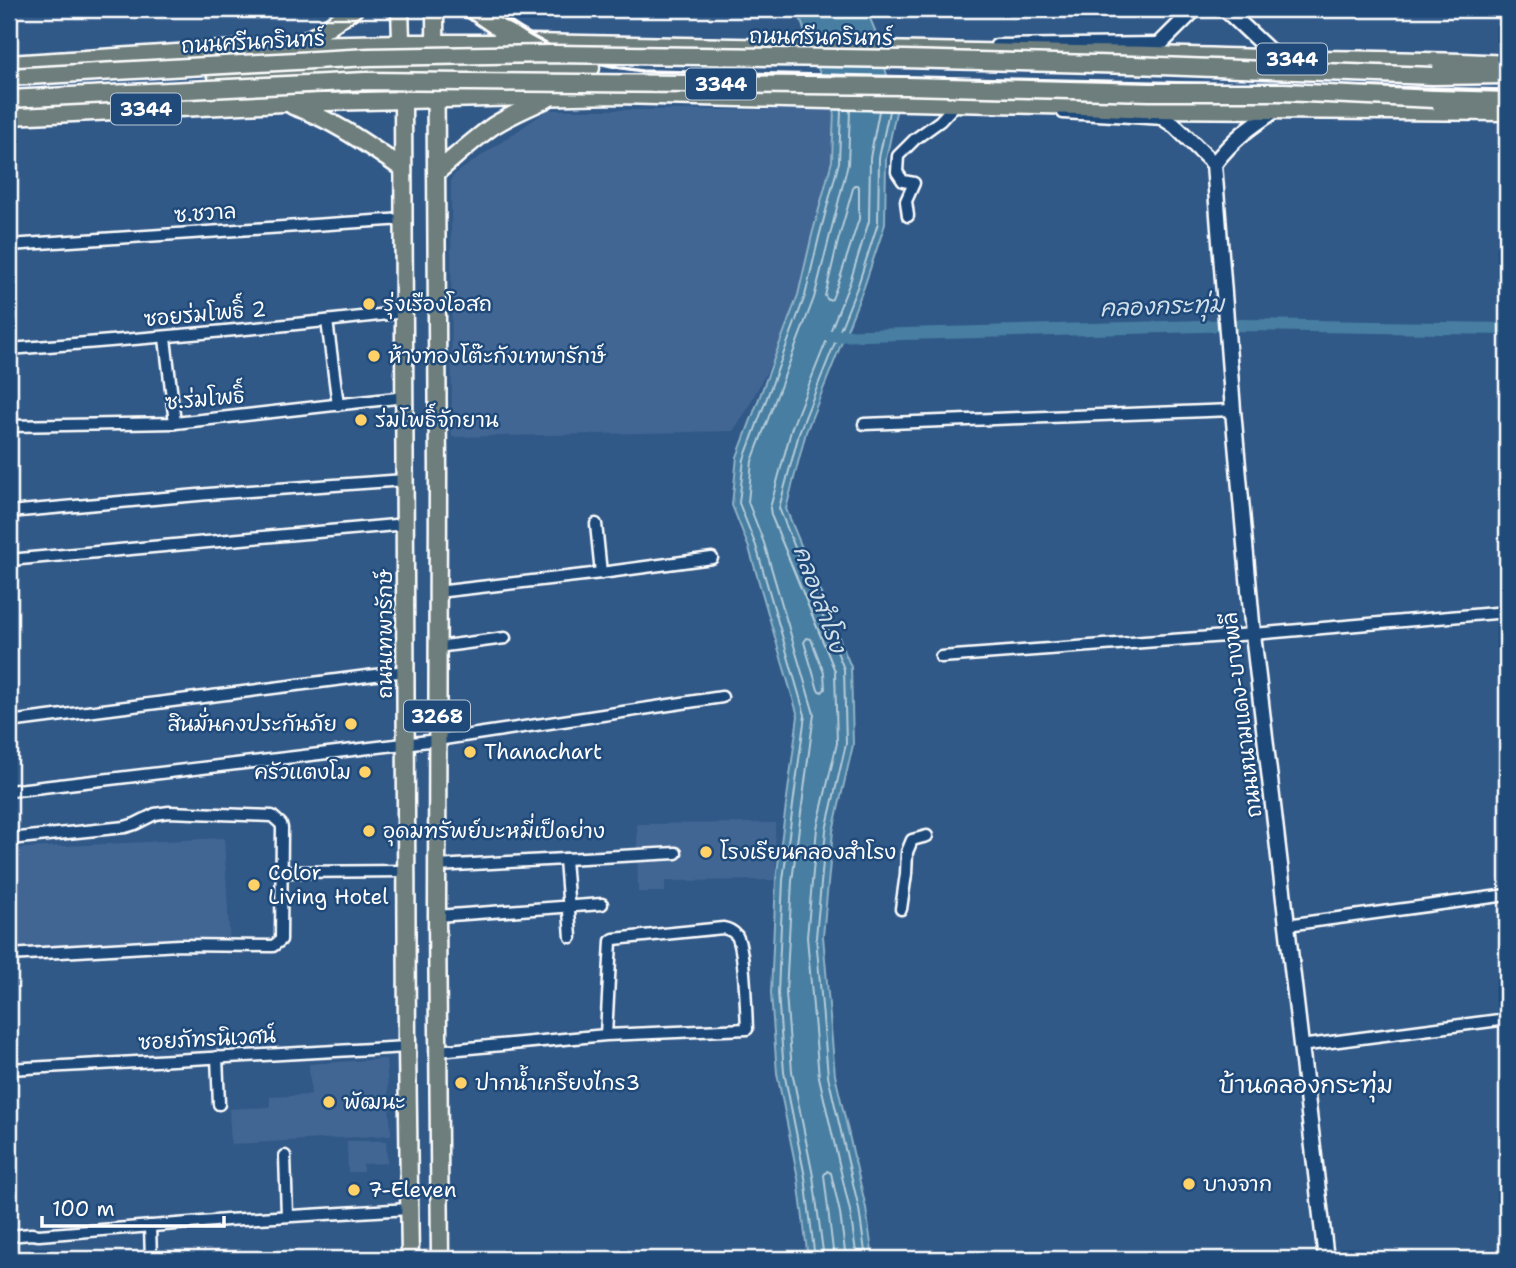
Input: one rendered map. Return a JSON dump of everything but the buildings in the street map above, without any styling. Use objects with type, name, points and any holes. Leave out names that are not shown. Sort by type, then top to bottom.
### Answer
[{"type":"main road","points":[[299,45],[354,9]]},
{"type":"main road","name":"ถนนเทพารักษ์","points":[[400,9],[404,219],[410,1259]]},
{"type":"main road","name":"3268","points":[[435,9],[440,1259]]},
{"type":"main road","points":[[471,9],[513,37],[531,43]]},
{"type":"main road","points":[[1155,48],[1195,9]]},
{"type":"main road","points":[[1225,9],[1277,58]]},
{"type":"main road","name":"ถนนศรีนครินทร์","points":[[9,64],[299,45],[531,43],[1076,54],[1155,48],[1277,58],[1507,64]]},
{"type":"main road","points":[[616,94],[597,88],[591,76],[591,62],[596,53],[617,46]]},
{"type":"main road","points":[[192,52],[208,58],[215,68],[216,76],[216,85],[210,97],[197,106]]},
{"type":"main road","name":"ถนนศรีนครินทร์","points":[[9,77],[369,57],[553,54],[904,59],[1433,76],[1507,75]]},
{"type":"main road","points":[[216,76],[401,69],[591,68]]},
{"type":"main road","name":"3344","points":[[9,99],[366,81],[1284,92],[1507,101]]},
{"type":"main road","name":"3344","points":[[9,116],[197,106],[616,94],[1150,109],[1507,112]]},
{"type":"main road","points":[[437,173],[495,125],[520,110],[556,95]]},
{"type":"main road","points":[[283,103],[314,113],[352,133],[403,169]]},
{"type":"main road","points":[[1150,109],[1165,119],[1214,164],[1240,134],[1277,109]]},
{"type":"main road","name":"ถนนหนามแดง-บางพลี","points":[[1214,164],[1253,634],[1326,1259]]},
{"type":"street","points":[[9,37],[9,64]]},
{"type":"street","points":[[941,46],[1155,48]]},
{"type":"street","points":[[908,216],[906,201],[914,183],[903,181],[897,172],[898,156],[915,139],[940,121],[949,106],[1165,119]]},
{"type":"street","name":"ซ.ชวาล","points":[[9,245],[404,219]]},
{"type":"street","name":"ซอยร่มโพธิ์ 2","points":[[9,349],[164,338],[404,312]]},
{"type":"street","points":[[327,321],[338,405]]},
{"type":"street","points":[[164,338],[175,423]]},
{"type":"street","name":"ซ.ร่มโพธิ์","points":[[10,426],[175,423],[405,397]]},
{"type":"street","points":[[9,398],[10,426]]},
{"type":"street","points":[[864,424],[1233,410]]},
{"type":"street","points":[[9,512],[405,480]]},
{"type":"street","points":[[9,560],[406,524]]},
{"type":"street","points":[[596,524],[601,573]]},
{"type":"street","points":[[437,592],[712,558]]},
{"type":"street","points":[[941,657],[1253,634],[1507,611]]},
{"type":"street","points":[[437,648],[505,638]]},
{"type":"street","points":[[9,722],[406,671]]},
{"type":"street","points":[[9,790],[407,744],[722,697]]},
{"type":"street","points":[[9,839],[125,827],[155,814],[169,812],[272,816],[282,828],[281,940],[273,946],[179,945],[9,955]]},
{"type":"street","points":[[901,909],[906,852],[912,839],[927,836]]},
{"type":"street","points":[[438,866],[676,853]]},
{"type":"street","points":[[565,859],[571,937]]},
{"type":"street","points":[[282,872],[407,871]]},
{"type":"street","points":[[1287,925],[1507,895]]},
{"type":"street","points":[[437,916],[602,904]]},
{"type":"street","points":[[438,1051],[606,1035],[747,1029],[741,950],[734,932],[723,928],[611,941],[606,1035]]},
{"type":"street","points":[[1300,1046],[1507,1019]]},
{"type":"street","name":"ซอยภัทรนิเวศน์","points":[[9,1069],[407,1047]]},
{"type":"street","points":[[217,1057],[219,1104]]},
{"type":"street","points":[[285,1156],[287,1215]]},
{"type":"street","points":[[9,1236],[287,1215],[409,1209]]},
{"type":"street","points":[[150,1226],[151,1259]]},
{"type":"shaded area","points":[[548,110],[834,110],[832,161],[798,295],[779,348],[733,431],[452,437],[451,179]]},
{"type":"shaded area","name":"โรงเรียนคลองสำโรง","points":[[775,823],[776,880],[665,881],[665,892],[638,892],[637,824]]},
{"type":"shaded area","points":[[224,838],[230,950],[9,961],[9,849]]},
{"type":"shaded area","name":"พัฒนะ","points":[[386,1059],[391,1135],[231,1144],[229,1109],[270,1107],[270,1097],[311,1095],[309,1064]]},
{"type":"shaded area","points":[[347,1141],[386,1141],[387,1163],[363,1164],[363,1172],[348,1172]]},
{"type":"water","name":"คลองสำโรง","points":[[798,9],[866,9],[877,35],[896,112],[886,159],[885,224],[864,287],[806,432],[786,509],[851,667],[853,745],[833,831],[823,936],[835,1075],[866,1208],[873,1259],[808,1259],[798,1178],[777,1073],[771,993],[776,880],[798,716],[749,548],[732,505],[737,457],[798,295],[832,161],[834,110]]},
{"type":"waterway","name":"คลองกระทุ่ม","points":[[829,336],[1240,325],[1507,329]]},
{"type":"railway","points":[[494,9],[528,34],[563,52],[601,64],[642,71],[1507,90]]},
{"type":"place","name":"รุ่งเรืองโอสถ","points":[[369,304]]},
{"type":"place","name":"ห้างทองโต๊ะกังเทพารักษ์","points":[[374,356]]},
{"type":"place","name":"ร่มโพธิ์จักยาน","points":[[361,420]]},
{"type":"place","name":"สินมั่นคงประกันภัย","points":[[351,724]]},
{"type":"place","name":"Thanachart","points":[[470,752]]},
{"type":"place","name":"ครัวแตงโม","points":[[365,772]]},
{"type":"place","name":"อุดมทรัพย์บะหมี่เป็ดย่าง","points":[[369,831]]},
{"type":"place","name":"โรงเรียนคลองสำโรง","points":[[706,852]]},
{"type":"place","name":"Color Living Hotel","points":[[254,885]]},
{"type":"place","name":"ปากน้ำเกรียงไกร3","points":[[461,1083]]},
{"type":"place","name":"พัฒนะ","points":[[329,1102]]},
{"type":"place","name":"บางจาก","points":[[1189,1184]]},
{"type":"place","name":"7-Eleven","points":[[354,1190]]},
{"type":"district","name":"บ้านคลองกระทุ่ม","points":[[1306,1085]]}]
